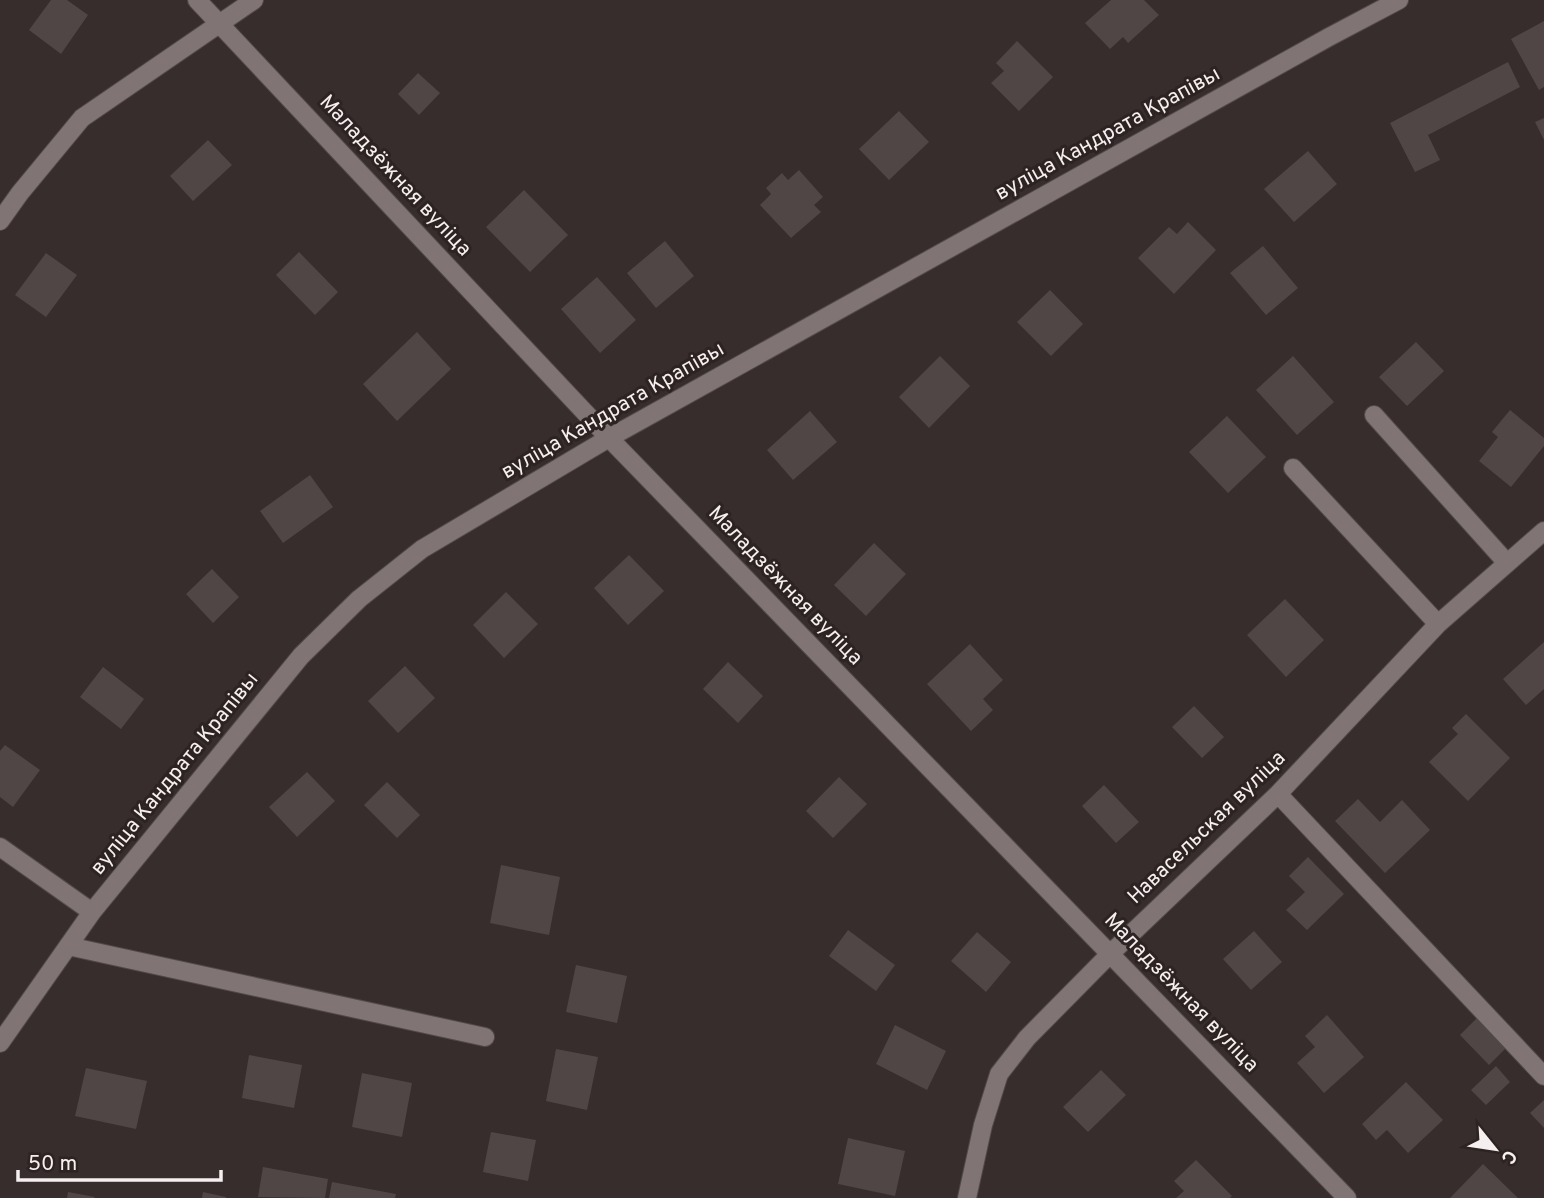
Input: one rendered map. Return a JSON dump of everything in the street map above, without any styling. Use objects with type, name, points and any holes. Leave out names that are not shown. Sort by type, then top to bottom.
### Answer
[{"type":"street","name":"Маладзёжная вуліца","points":[[197,0],[609,438],[1347,1198]]},
{"type":"street","points":[[0,221],[82,118],[254,0]]},
{"type":"street","name":"вуліца Кандрата Крапівы","points":[[0,1043],[92,912],[301,656],[359,599],[422,549],[609,438],[1399,0]]},
{"type":"street","points":[[1374,415],[1507,563]]},
{"type":"street","points":[[1293,468],[1438,624]]},
{"type":"street","name":"Навасельская вуліца","points":[[968,1198],[983,1125],[999,1074],[1027,1038],[1111,953],[1278,794],[1438,624],[1544,531]]},
{"type":"street","points":[[1278,794],[1544,1076]]},
{"type":"street","points":[[0,847],[92,912]]},
{"type":"street","points":[[68,946],[485,1037]]},
{"type":"building","points":[[51,0],[67,0],[88,15],[61,54],[29,30]]},
{"type":"building","points":[[1111,0],[1144,0],[1159,15],[1128,43],[1123,37],[1110,49],[1085,23]]},
{"type":"building","points":[[1544,21],[1544,87],[1539,90],[1511,39]]},
{"type":"building","points":[[1017,41],[1053,77],[1019,111],[991,83],[1004,71],[996,63]]},
{"type":"building","points":[[1508,62],[1520,87],[1428,135],[1440,160],[1415,172],[1390,123]]},
{"type":"building","points":[[418,73],[440,93],[419,115],[398,94]]},
{"type":"building","points":[[899,111],[929,142],[889,180],[859,149]]},
{"type":"building","points":[[1544,118],[1544,140],[1535,122]]},
{"type":"building","points":[[208,140],[232,165],[193,201],[170,176]]},
{"type":"building","points":[[1308,151],[1337,184],[1294,222],[1264,189]]},
{"type":"building","points":[[799,170],[823,197],[814,205],[821,212],[791,238],[760,205],[771,194],[766,188],[782,173],[788,180]]},
{"type":"building","points":[[524,190],[568,235],[530,272],[486,227]]},
{"type":"building","points":[[1188,222],[1216,250],[1174,294],[1138,258],[1169,227],[1177,234]]},
{"type":"building","points":[[665,241],[694,276],[656,308],[627,273]]},
{"type":"building","points":[[1263,246],[1298,288],[1266,315],[1230,273]]},
{"type":"building","points":[[299,252],[338,292],[315,315],[276,275]]},
{"type":"building","points":[[46,253],[77,275],[46,317],[15,295]]},
{"type":"building","points":[[597,277],[636,320],[600,353],[561,309]]},
{"type":"building","points":[[1050,290],[1083,324],[1051,356],[1017,322]]},
{"type":"building","points":[[417,332],[451,369],[397,421],[363,384]]},
{"type":"building","points":[[1416,342],[1444,371],[1407,406],[1379,377]]},
{"type":"building","points":[[940,356],[970,386],[929,428],[899,397]]},
{"type":"building","points":[[1293,356],[1334,402],[1297,435],[1256,390]]},
{"type":"building","points":[[1510,410],[1544,438],[1544,446],[1511,487],[1479,461],[1498,437],[1492,432]]},
{"type":"building","points":[[810,411],[837,442],[793,480],[767,450]]},
{"type":"building","points":[[1227,416],[1266,457],[1228,493],[1189,452]]},
{"type":"building","points":[[310,475],[333,507],[283,543],[260,511]]},
{"type":"building","points":[[874,543],[906,574],[866,616],[834,585]]},
{"type":"building","points":[[629,555],[664,591],[628,625],[594,588]]},
{"type":"building","points":[[212,569],[239,597],[213,623],[186,594]]},
{"type":"building","points":[[506,592],[538,624],[504,658],[473,625]]},
{"type":"building","points":[[1285,599],[1324,640],[1286,677],[1247,635]]},
{"type":"building","points":[[1544,642],[1544,689],[1526,705],[1503,679]]},
{"type":"building","points":[[970,644],[1003,680],[983,699],[993,710],[971,731],[927,684]]},
{"type":"building","points":[[728,662],[763,696],[738,723],[703,689]]},
{"type":"building","points":[[405,666],[435,698],[398,733],[368,701]]},
{"type":"building","points":[[103,667],[144,699],[121,729],[80,697]]},
{"type":"building","points":[[1194,706],[1224,737],[1202,758],[1172,727]]},
{"type":"building","points":[[1466,714],[1510,758],[1468,801],[1429,762],[1458,734],[1452,728]]},
{"type":"building","points":[[5,745],[40,770],[13,807],[0,797],[0,751]]},
{"type":"building","points":[[307,772],[335,801],[297,837],[269,807]]},
{"type":"building","points":[[839,777],[867,804],[833,838],[806,811]]},
{"type":"building","points":[[387,782],[420,815],[397,838],[364,805]]},
{"type":"building","points":[[1104,785],[1139,822],[1116,843],[1082,806]]},
{"type":"building","points":[[1358,799],[1380,822],[1402,800],[1430,830],[1385,873],[1335,821]]},
{"type":"building","points":[[1308,857],[1344,894],[1307,930],[1286,910],[1305,892],[1289,876]]},
{"type":"building","points":[[501,865],[560,877],[549,935],[490,923]]},
{"type":"building","points":[[848,930],[895,965],[876,991],[829,956]]},
{"type":"building","points":[[1254,931],[1282,962],[1251,990],[1223,959]]},
{"type":"building","points":[[977,932],[1011,962],[986,992],[951,961]]},
{"type":"building","points":[[576,965],[627,976],[617,1023],[566,1012]]},
{"type":"building","points":[[1327,1015],[1364,1057],[1324,1093],[1297,1063],[1315,1047],[1305,1036]]},
{"type":"building","points":[[1479,1016],[1508,1046],[1489,1065],[1460,1035]]},
{"type":"building","points":[[895,1025],[946,1051],[927,1090],[876,1064]]},
{"type":"building","points":[[556,1049],[598,1057],[587,1110],[546,1101]]},
{"type":"building","points":[[249,1055],[302,1065],[294,1108],[242,1098]]},
{"type":"building","points":[[1496,1066],[1510,1082],[1486,1105],[1471,1090]]},
{"type":"building","points":[[86,1068],[147,1081],[136,1129],[75,1116]]},
{"type":"building","points":[[1101,1070],[1126,1095],[1088,1132],[1063,1107]]},
{"type":"building","points":[[362,1073],[412,1083],[402,1137],[352,1127]]},
{"type":"building","points":[[1406,1082],[1443,1120],[1408,1153],[1387,1130],[1376,1140],[1362,1124]]},
{"type":"building","points":[[1544,1100],[1544,1128],[1530,1113]]},
{"type":"building","points":[[491,1132],[536,1140],[528,1181],[483,1172]]},
{"type":"building","points":[[848,1138],[905,1151],[895,1196],[838,1184]]},
{"type":"building","points":[[1196,1160],[1232,1196],[1230,1198],[1176,1198],[1184,1191],[1174,1181]]},
{"type":"building","points":[[1483,1164],[1518,1198],[1450,1198]]},
{"type":"building","points":[[263,1167],[328,1179],[325,1198],[258,1197]]},
{"type":"building","points":[[332,1182],[396,1194],[395,1198],[329,1198]]},
{"type":"building","points":[[68,1192],[95,1197],[67,1198]]},
{"type":"building","points":[[203,1192],[226,1197],[226,1198],[202,1198]]}]
